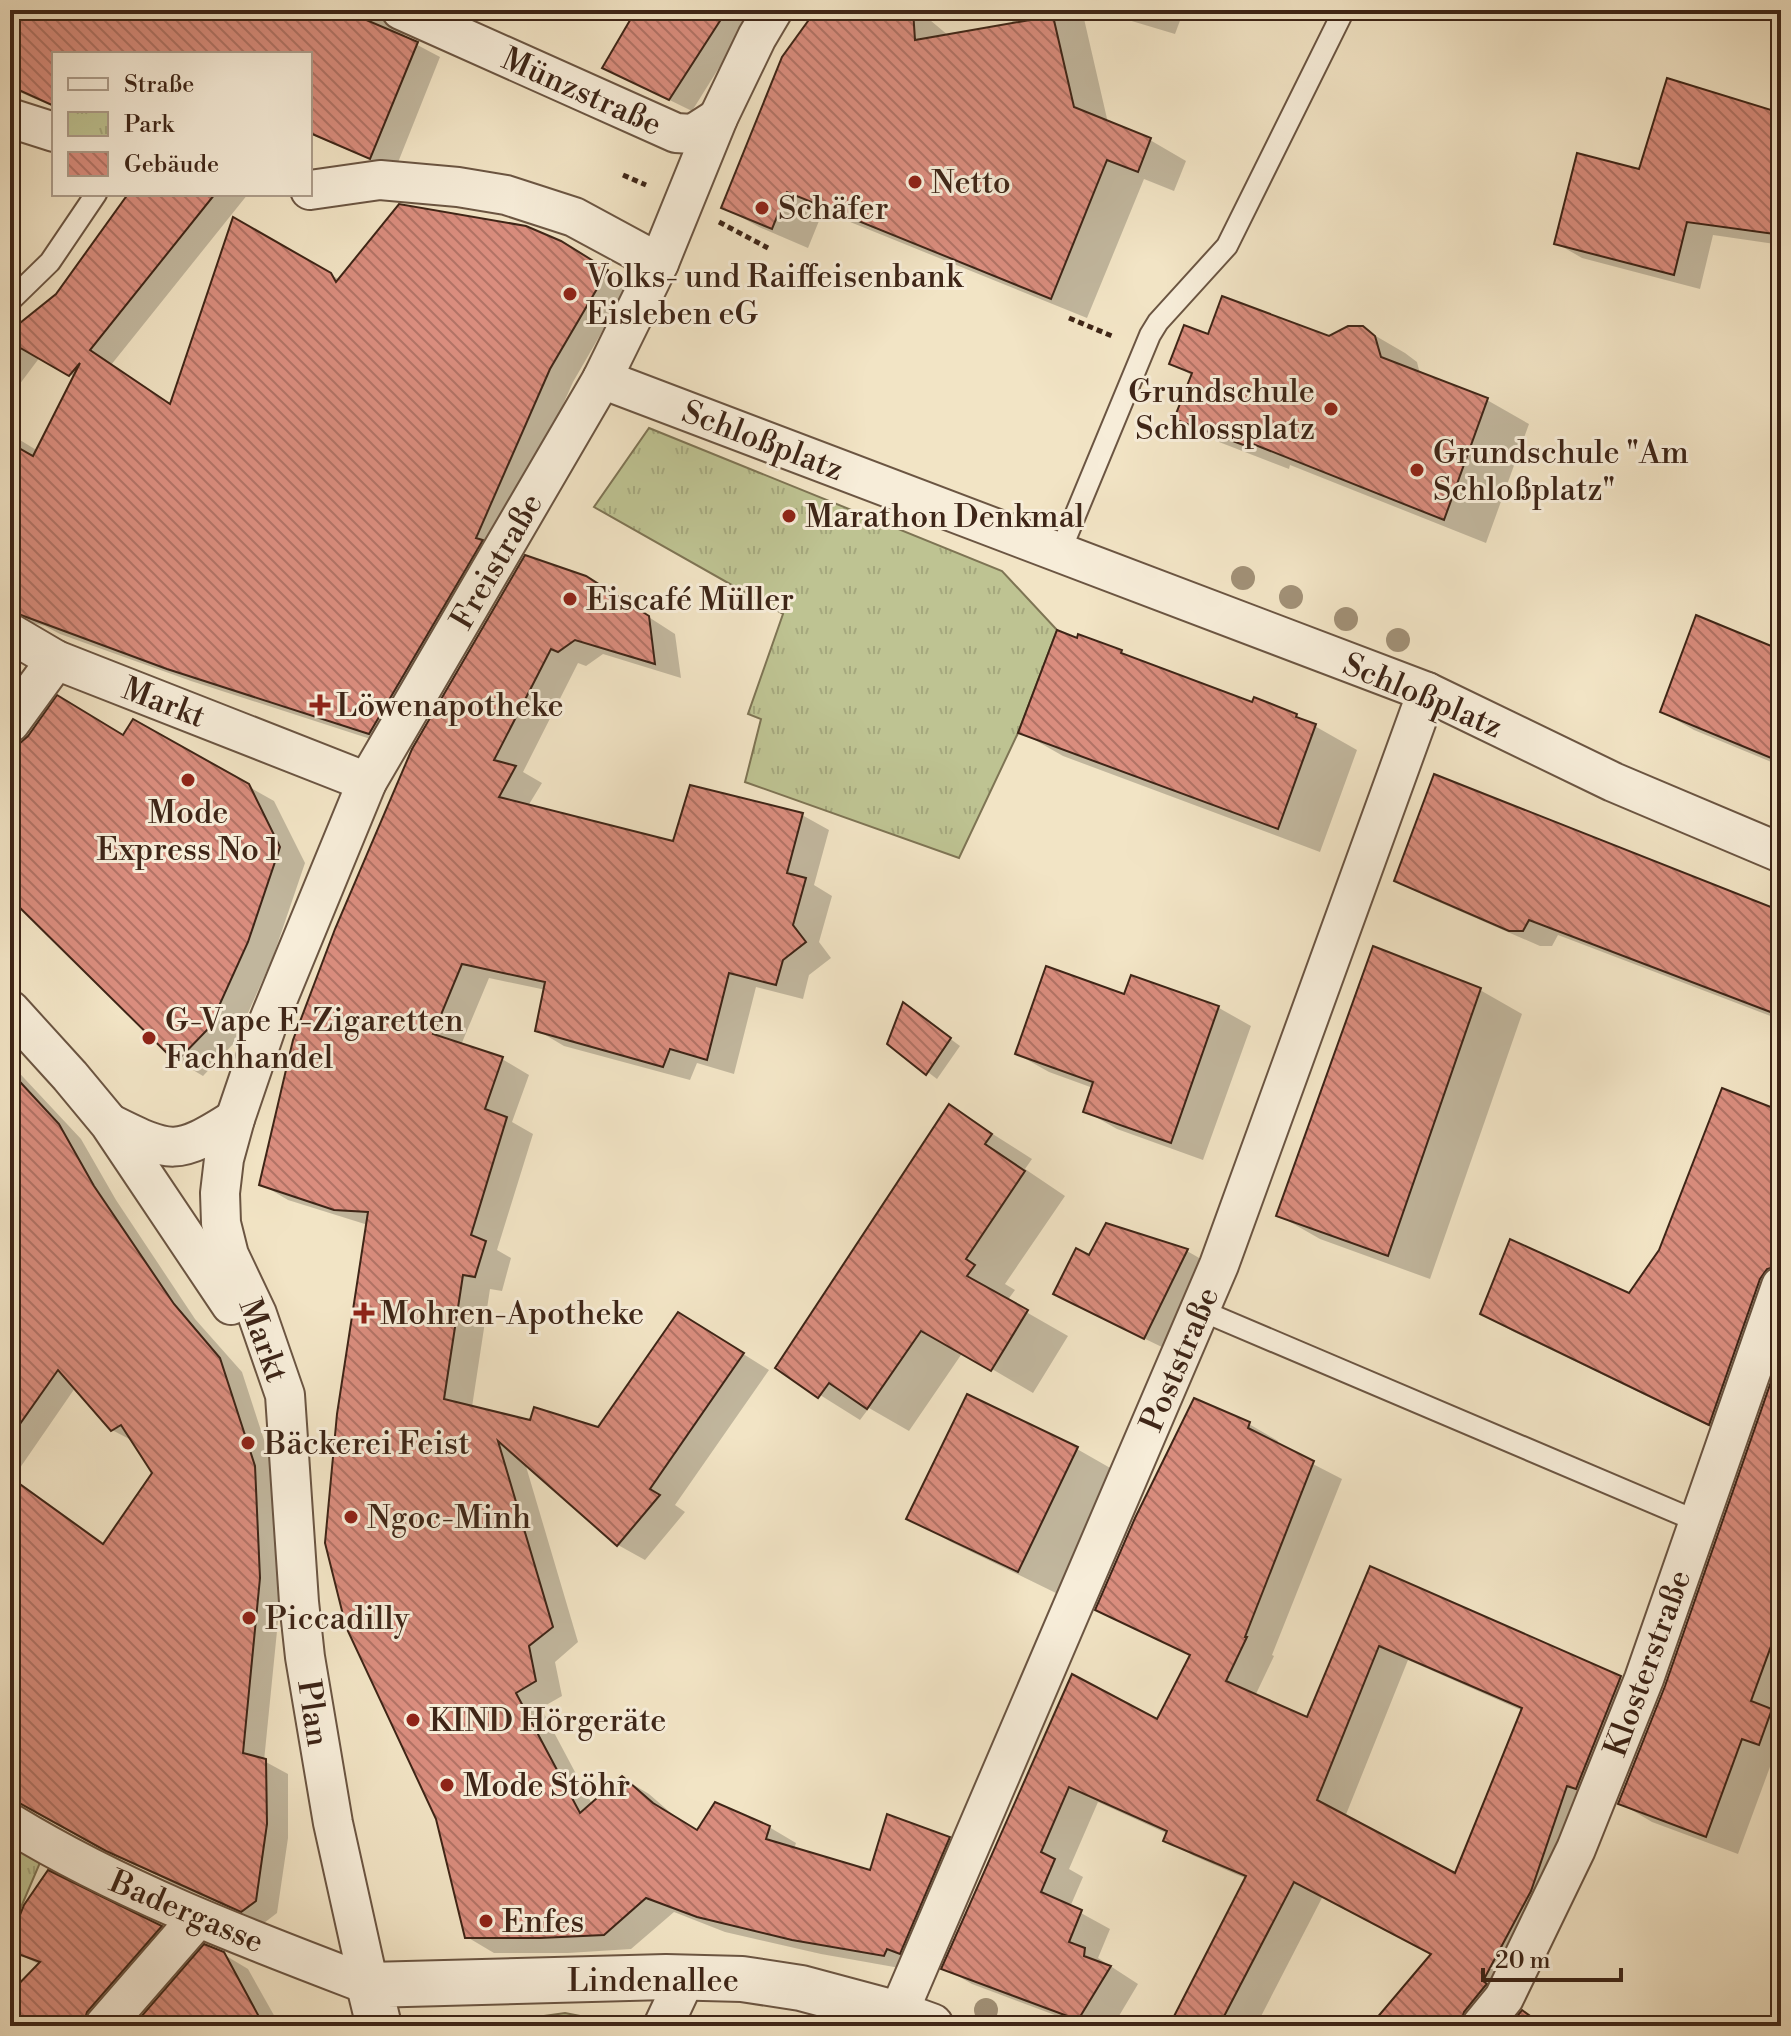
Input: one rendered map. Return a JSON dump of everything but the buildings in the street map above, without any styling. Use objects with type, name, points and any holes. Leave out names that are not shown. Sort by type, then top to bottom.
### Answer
[{"type":"street","name":"Münzstraße","points":[[401,10],[676,133],[693,134],[718,118]]},
{"type":"street","name":"Freistraße","points":[[235,1119],[267,1025],[367,782],[602,379],[659,263],[718,118],[773,10]]},
{"type":"street","points":[[10,118],[52,131]]},
{"type":"street","points":[[312,190],[380,180],[506,195],[543,205],[586,223],[659,263]]},
{"type":"street","name":"Schloßplatz","points":[[602,379],[1427,692],[1613,782],[1781,853]]},
{"type":"street","name":"Markt","points":[[10,633],[56,660],[367,782]]},
{"type":"street","points":[[10,723],[56,660]]},
{"type":"street","name":"Poststraße","points":[[915,2020],[1224,1251],[1427,692]]},
{"type":"street","name":"Markt","points":[[10,1010],[109,1123],[218,1285],[285,1395]]},
{"type":"street","name":"Markt","points":[[109,1123],[152,1144],[180,1148],[235,1119]]},
{"type":"street","name":"Markt","points":[[235,1119],[224,1159],[220,1193],[221,1223],[229,1255],[257,1314],[285,1395]]},
{"type":"street","name":"Klosterstraße","points":[[1481,2026],[1504,1998],[1576,1849],[1644,1679],[1781,1286]]},
{"type":"street","name":"Plan","points":[[285,1395],[299,1602],[314,1718],[333,1823],[374,2006]]},
{"type":"street","name":"Badergasse","points":[[10,1823],[86,1866],[374,2006]]},
{"type":"street","points":[[104,2026],[197,1919]]},
{"type":"street","points":[[663,2026],[686,1977]]},
{"type":"street","name":"Lindenallee","points":[[374,2006],[686,1977],[782,1984],[915,2020]]},
{"type":"lane","points":[[1060,552],[1158,322],[1227,246],[1344,10]]},
{"type":"lane","points":[[10,301],[50,262],[95,196]]},
{"type":"lane","points":[[1200,1310],[1699,1522]]},
{"type":"path","points":[[1069,318],[1144,350]]},
{"type":"green space","points":[[649,428],[1002,571],[1057,630],[1018,733],[959,858],[745,782],[761,719],[748,714],[783,614],[594,507]]},
{"type":"green space","points":[[10,1839],[42,1858],[10,1933]]},
{"type":"green space","points":[[565,2013],[585,2017],[602,2026],[515,2026],[530,2018]]},
{"type":"place","name":"Netto","points":[[915,182]]},
{"type":"place","name":"Schäfer","points":[[762,208]]},
{"type":"place","name":"Volks- und Raiffeisenbank Eisleben eG","points":[[570,294]]},
{"type":"place","name":"Grundschule Schlossplatz","points":[[1331,409]]},
{"type":"place","name":"Grundschule \"Am Schloßplatz\"","points":[[1417,470]]},
{"type":"place","name":"Marathon Denkmal","points":[[789,516]]},
{"type":"place","name":"Eiscafé Müller","points":[[570,599]]},
{"type":"place","name":"Löwenapotheke","points":[[320,705]]},
{"type":"place","name":"Mode Express No 1","points":[[188,780]]},
{"type":"place","name":"G-Vape E-Zigaretten Fachhandel","points":[[149,1038]]},
{"type":"place","name":"Mohren-Apotheke","points":[[364,1313]]},
{"type":"place","name":"Bäckerei Feist","points":[[248,1443]]},
{"type":"place","name":"Ngoc-Minh","points":[[351,1517]]},
{"type":"place","name":"Piccadilly","points":[[249,1618]]},
{"type":"place","name":"KIND Hörgeräte","points":[[413,1720]]},
{"type":"place","name":"Mode Stöhr","points":[[447,1785]]},
{"type":"place","name":"Enfes","points":[[486,1921]]}]
